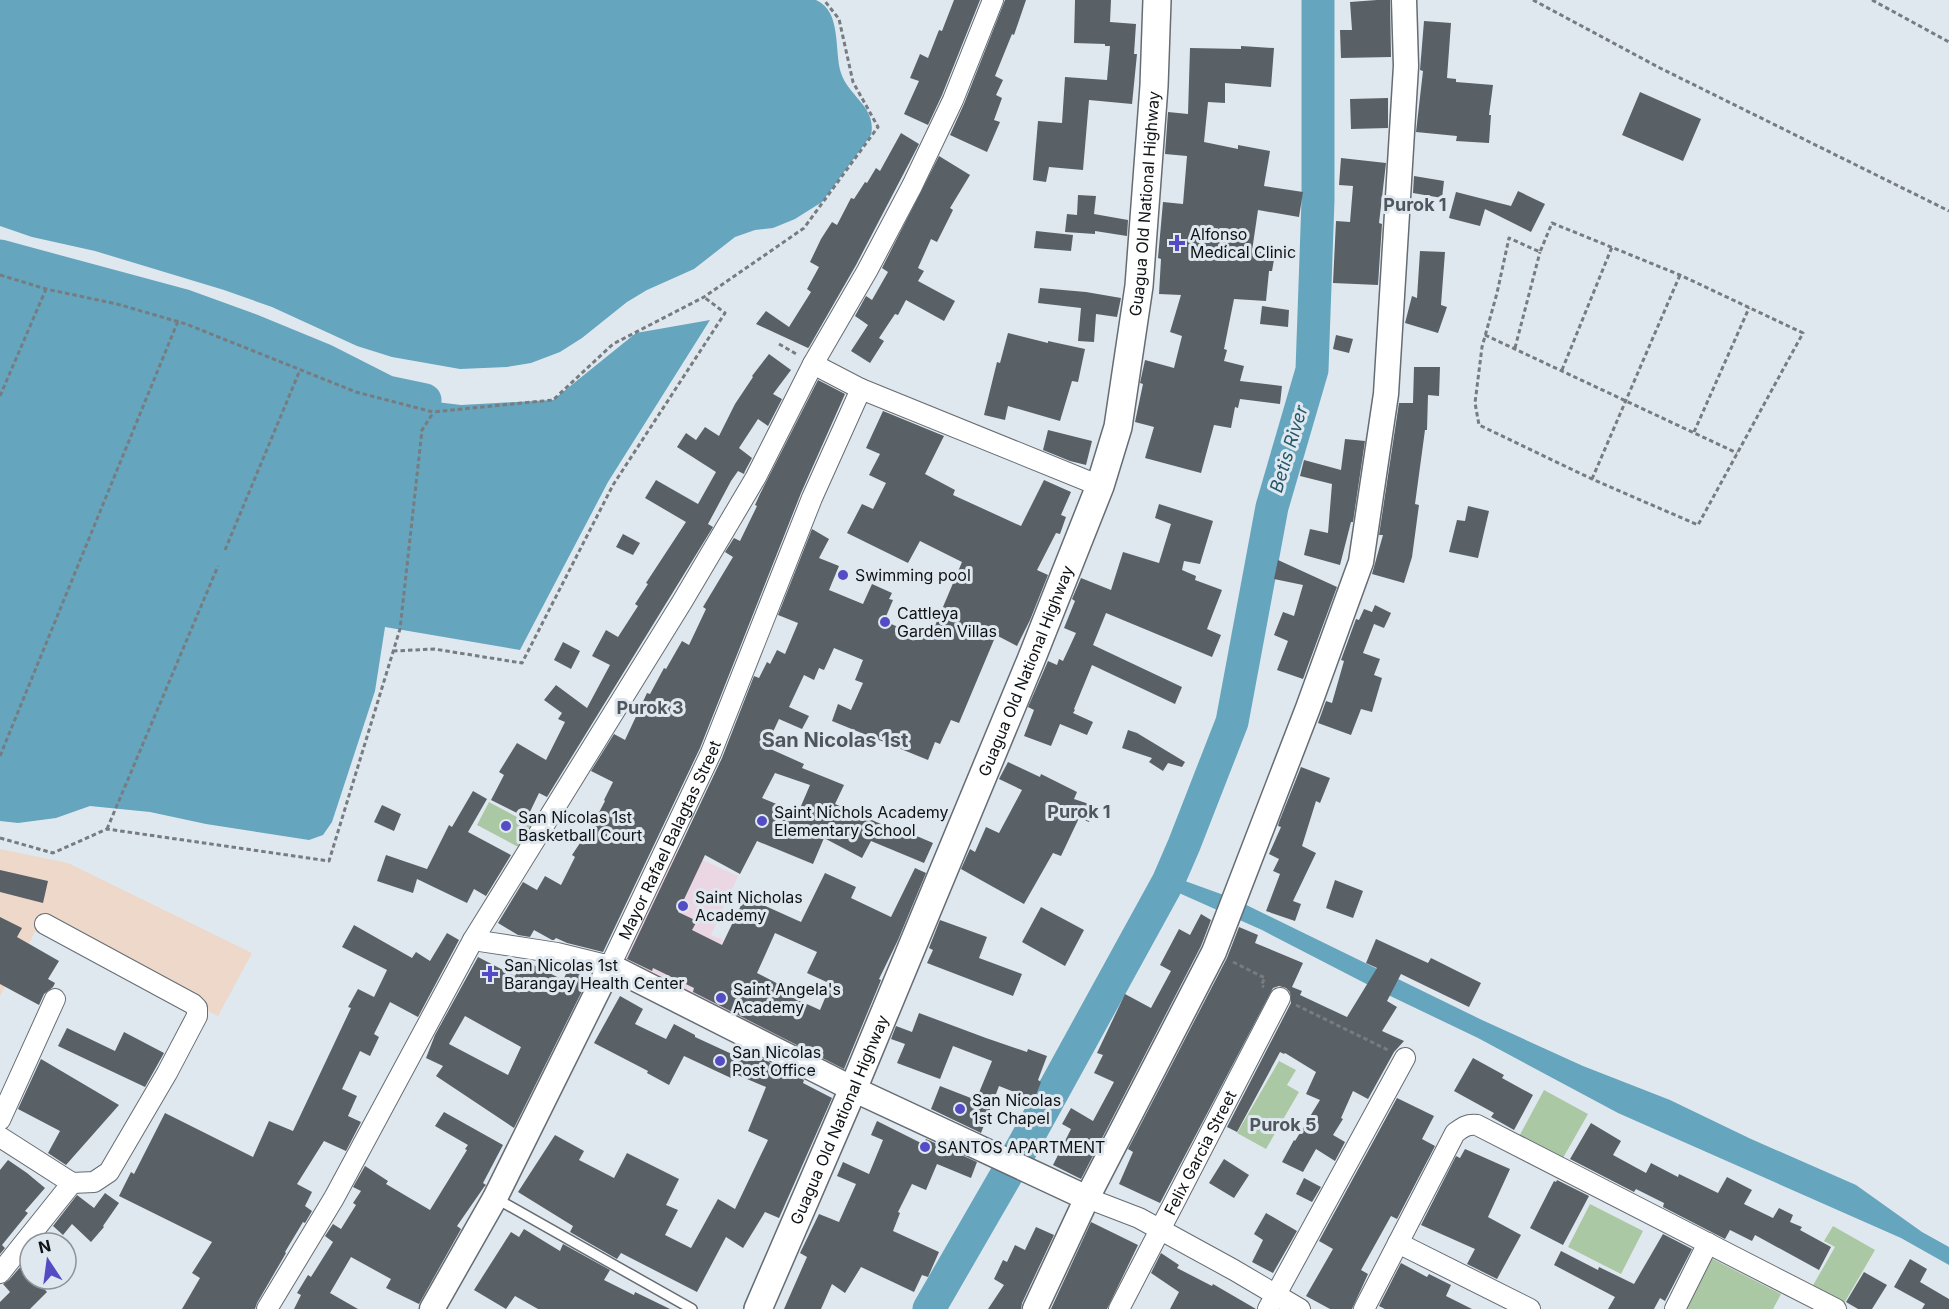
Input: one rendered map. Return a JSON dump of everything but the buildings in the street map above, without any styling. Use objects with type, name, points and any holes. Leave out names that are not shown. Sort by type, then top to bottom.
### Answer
[{"type":"main road","name":"Guagua Old National Highway","points":[[758,1309],[853,1089],[1026,671],[1100,486],[1118,427],[1139,286],[1154,86],[1157,0]]},
{"type":"street","points":[[267,1309],[334,1198],[473,940],[688,592],[756,477],[813,364],[867,271],[912,186],[953,100],[993,0]]},
{"type":"street","points":[[1035,1309],[1087,1198],[1228,921],[1360,562],[1386,394],[1406,66],[1404,0]]},
{"type":"street","points":[[813,364],[861,389],[1100,486]]},
{"type":"street","name":"Mayor Rafael Balagtas Street","points":[[432,1309],[495,1198],[610,966],[711,753],[812,498],[861,389]]},
{"type":"street","points":[[0,1137],[72,1183],[94,1182],[109,1172],[167,1073],[197,1012],[194,1004],[45,924]]},
{"type":"street","points":[[473,940],[557,953],[610,966],[853,1089],[1087,1198],[1139,1218],[1272,1301],[1300,1309]]},
{"type":"street","name":"Felix Garcia Street","points":[[1119,1309],[1280,998]]},
{"type":"street","points":[[0,1120],[54,999]]},
{"type":"street","points":[[1272,1301],[1405,1058]]},
{"type":"street","points":[[1364,1309],[1455,1132],[1470,1124],[1488,1131],[1836,1309]]},
{"type":"street","points":[[0,1273],[72,1183]]},
{"type":"street","points":[[1398,1243],[1530,1309]]},
{"type":"street","points":[[1675,1309],[1708,1243]]},
{"type":"lane","points":[[495,1198],[692,1309]]},
{"type":"path","points":[[0,275],[46,289],[117,304],[178,321],[356,392],[433,412],[553,400],[613,344],[704,297],[804,228],[878,127],[853,82],[839,20],[824,0]]},
{"type":"path","points":[[1533,0],[1660,68],[1949,211]]},
{"type":"path","points":[[1872,0],[1949,42]]},
{"type":"path","points":[[1515,348],[1540,252],[1552,224],[1680,275],[1803,333],[1698,525],[1592,479],[1479,425],[1475,404],[1482,347],[1509,238],[1540,252]]},
{"type":"path","points":[[1562,371],[1612,247]]},
{"type":"path","points":[[1592,479],[1680,275]]},
{"type":"path","points":[[0,396],[46,289]]},
{"type":"path","points":[[393,651],[434,649],[522,663],[613,485],[725,313],[704,297]]},
{"type":"path","points":[[1693,433],[1749,308]]},
{"type":"path","points":[[0,756],[178,321]]},
{"type":"path","points":[[1485,335],[1737,453]]},
{"type":"path","points":[[225,550],[300,369]]},
{"type":"path","points":[[0,838],[53,852],[108,829],[329,861],[400,629],[422,430],[433,412]]},
{"type":"path","points":[[108,829],[218,566]]},
{"type":"path","points":[[1214,952],[1265,978],[1261,985],[1280,998],[1405,1058]]},
{"type":"shaded area","name":"Saint Nicholas Academy","points":[[669,845],[738,876],[711,935],[723,940],[717,955],[795,1016],[780,1048],[685,1004],[710,952],[708,951],[686,999],[613,966]]},
{"type":"shaded area","points":[[0,849],[68,863],[252,953],[218,1016],[40,923],[0,996]]},
{"type":"green space","name":"San Nicolas 1st Basketball Court","points":[[489,802],[534,826],[522,849],[477,825]]},
{"type":"green space","points":[[1279,1061],[1296,1070],[1287,1085],[1299,1092],[1266,1149],[1237,1133]]},
{"type":"green space","points":[[1544,1090],[1588,1114],[1559,1165],[1516,1142]]},
{"type":"green space","points":[[1590,1204],[1643,1231],[1621,1274],[1568,1247]]},
{"type":"green space","points":[[1833,1226],[1875,1250],[1843,1305],[1812,1287],[1835,1247],[1824,1241]]},
{"type":"green space","points":[[1711,1258],[1781,1294],[1773,1309],[1685,1309]]},
{"type":"water","points":[[0,0],[816,0],[830,13],[836,32],[841,73],[870,117],[871,135],[822,202],[795,219],[773,228],[755,230],[735,237],[694,269],[647,290],[627,302],[582,338],[560,352],[531,363],[507,367],[460,369],[392,357],[357,346],[272,307],[224,290],[95,251],[32,237],[0,226]]},
{"type":"water","points":[[0,260],[193,313],[321,362],[387,396],[461,405],[553,400],[636,333],[710,320],[608,482],[520,650],[385,627],[375,691],[332,822],[323,835],[309,840],[206,824],[150,812],[90,806],[56,818],[18,823],[0,821]]},
{"type":"water","points":[[1185,881],[1232,898],[1482,1020],[1583,1066],[1670,1100],[1751,1139],[1856,1185],[1922,1232],[1949,1247],[1949,1265],[1901,1238],[1618,1113],[1478,1038],[1262,930],[1179,893],[1173,885]]},
{"type":"waterway","name":"Betis River","points":[[929,1309],[1023,1146],[1168,882],[1232,722],[1272,507],[1312,370],[1318,200],[1318,0]]},
{"type":"waterway","points":[[0,256],[185,306],[324,360],[387,392],[425,400]]},
{"type":"place","name":"Alfonso Medical Clinic","points":[[1177,243]]},
{"type":"place","name":"Swimming pool","points":[[843,575]]},
{"type":"place","name":"Cattleya Garden Villas","points":[[885,622]]},
{"type":"place","name":"Saint Nichols Academy Elementary School","points":[[762,821]]},
{"type":"place","name":"San Nicolas 1st Basketball Court","points":[[506,826]]},
{"type":"place","name":"Saint Nicholas Academy","points":[[683,906]]},
{"type":"place","name":"San Nicolas 1st Barangay Health Center","points":[[490,974]]},
{"type":"place","name":"Saint Angela's Academy","points":[[721,998]]},
{"type":"place","name":"San Nicolas Post Office","points":[[720,1061]]},
{"type":"place","name":"San Nicolas 1st Chapel","points":[[960,1109]]},
{"type":"place","name":"SANTOS APARTMENT","points":[[925,1147]]},
{"type":"district","name":"Purok 1","points":[[1415,205]]},
{"type":"district","name":"Purok 3","points":[[650,708]]},
{"type":"district","name":"San Nicolas 1st","points":[[835,740]]},
{"type":"district","name":"Purok 1","points":[[1079,812]]},
{"type":"district","name":"Purok 5","points":[[1283,1125]]}]
